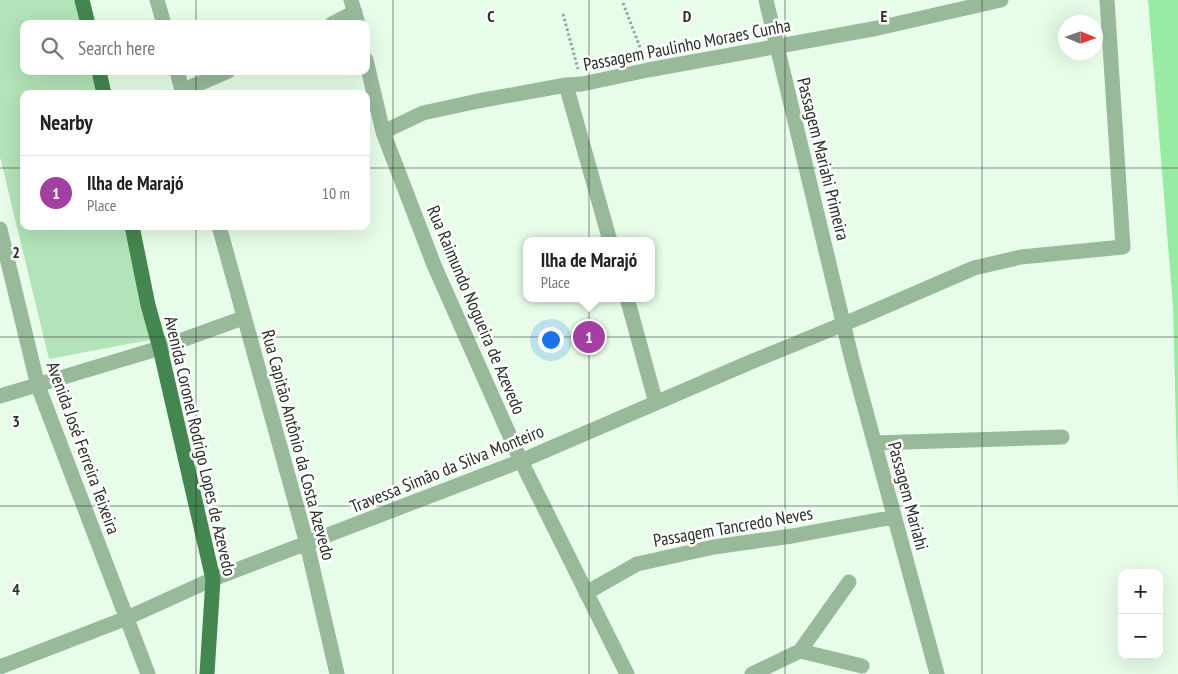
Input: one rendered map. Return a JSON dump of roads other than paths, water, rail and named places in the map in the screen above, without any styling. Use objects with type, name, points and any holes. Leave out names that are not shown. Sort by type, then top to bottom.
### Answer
[{"type":"main road","points":[[82,0],[87,20]]},
{"type":"main road","points":[[100,75],[103,90]]},
{"type":"main road","name":"Avenida Coronel Rodrigo Lopes de Azevedo","points":[[133,230],[148,305],[160,348],[213,579],[209,671]]},
{"type":"street","points":[[157,0],[163,20]]},
{"type":"street","name":"Passagem Mariahi Primeira","points":[[766,0],[845,327]]},
{"type":"street","name":"Passagem Paulinho Moraes Cunha","points":[[383,132],[423,113],[878,28],[1001,0]]},
{"type":"street","name":"Travessa Simão da Silva Monteiro","points":[[0,667],[127,618],[213,579],[521,461],[974,268],[1021,257],[1122,247],[1106,0]]},
{"type":"street","points":[[340,20],[355,12]]},
{"type":"street","points":[[178,75],[182,90]]},
{"type":"street","points":[[187,90],[219,75]]},
{"type":"street","name":"Rua Raimundo Nogueira de Azevedo","points":[[370,75],[383,132],[434,265],[521,461],[627,674]]},
{"type":"street","points":[[566,85],[609,237]]},
{"type":"street","name":"Avenida José Ferreira Teixeira","points":[[0,229],[38,386],[148,674]]},
{"type":"street","name":"Rua Capitão Antônio da Costa Azevedo","points":[[220,230],[307,544],[337,674]]},
{"type":"street","points":[[628,302],[656,404]]},
{"type":"street","points":[[0,396],[160,348],[243,318]]},
{"type":"street","name":"Passagem Mariahi","points":[[845,327],[874,443],[937,674]]},
{"type":"street","points":[[874,443],[1062,437]]},
{"type":"street","name":"Passagem Tancredo Neves","points":[[586,594],[637,564],[714,547],[792,536],[894,517]]},
{"type":"street","points":[[752,674],[800,651],[849,582]]},
{"type":"street","points":[[800,651],[862,666]]},
{"type":"place","name":"Ilha de Marajó","points":[[589,337]]}]
